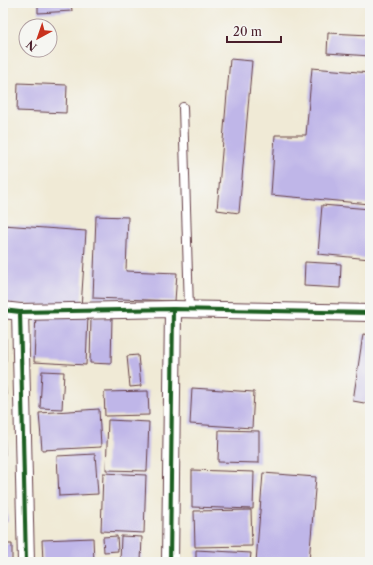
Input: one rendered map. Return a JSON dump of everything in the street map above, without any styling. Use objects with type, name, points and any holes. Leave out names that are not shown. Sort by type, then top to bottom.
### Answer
[{"type":"street","points":[[170,562],[181,309]]},
{"type":"street","points":[[3,310],[20,312],[181,309],[370,312]]},
{"type":"street","points":[[20,312],[26,562]]},
{"type":"lane","points":[[181,309],[183,107]]},
{"type":"building","points":[[38,3],[71,3],[72,11],[38,13]]},
{"type":"building","points":[[328,33],[370,35],[370,56],[327,53]]},
{"type":"building","points":[[230,59],[252,61],[239,213],[217,210]]},
{"type":"building","points":[[312,68],[370,73],[370,204],[271,195],[275,135],[306,135]]},
{"type":"building","points":[[18,83],[67,85],[66,113],[17,111]]},
{"type":"building","points":[[322,205],[370,209],[370,259],[318,254]]},
{"type":"building","points":[[96,216],[128,217],[126,271],[177,273],[175,301],[93,298]]},
{"type":"building","points":[[3,225],[86,231],[81,308],[3,303]]},
{"type":"building","points":[[305,262],[341,264],[340,288],[304,286]]},
{"type":"building","points":[[36,313],[88,316],[86,365],[34,362]]},
{"type":"building","points":[[3,315],[6,316],[6,361],[3,361]]},
{"type":"building","points":[[91,317],[112,317],[111,364],[90,363]]},
{"type":"building","points":[[363,334],[370,335],[370,404],[353,401]]},
{"type":"building","points":[[138,355],[141,386],[130,387],[127,356]]},
{"type":"building","points":[[42,371],[64,372],[62,409],[40,408]]},
{"type":"building","points":[[5,380],[7,405],[3,405],[3,381]]},
{"type":"building","points":[[192,388],[254,392],[252,428],[190,424]]},
{"type":"building","points":[[148,391],[149,415],[105,416],[104,392]]},
{"type":"building","points":[[99,409],[101,447],[42,450],[39,413]]},
{"type":"building","points":[[4,420],[5,455],[3,455]]},
{"type":"building","points":[[108,420],[149,422],[147,471],[106,470]]},
{"type":"building","points":[[219,430],[259,431],[259,463],[218,462]]},
{"type":"building","points":[[95,454],[98,494],[59,496],[57,456]]},
{"type":"building","points":[[192,470],[254,472],[253,509],[192,507]]},
{"type":"building","points":[[103,473],[146,475],[144,533],[101,531]]},
{"type":"building","points":[[263,473],[316,477],[309,562],[256,562]]},
{"type":"building","points":[[3,494],[6,494],[8,522],[3,522]]},
{"type":"building","points":[[251,510],[252,546],[195,547],[194,511]]},
{"type":"building","points":[[117,536],[118,551],[104,552],[103,537]]},
{"type":"building","points":[[121,536],[142,537],[141,562],[120,562]]},
{"type":"building","points":[[93,538],[94,562],[43,562],[42,540]]},
{"type":"building","points":[[3,544],[12,544],[12,562],[3,562]]},
{"type":"building","points":[[196,550],[251,553],[250,562],[196,562]]},
{"type":"cycle path","points":[[3,310],[20,312],[173,309],[370,313]]},
{"type":"cycle path","points":[[170,562],[173,309]]},
{"type":"cycle path","points":[[20,312],[26,562]]}]
